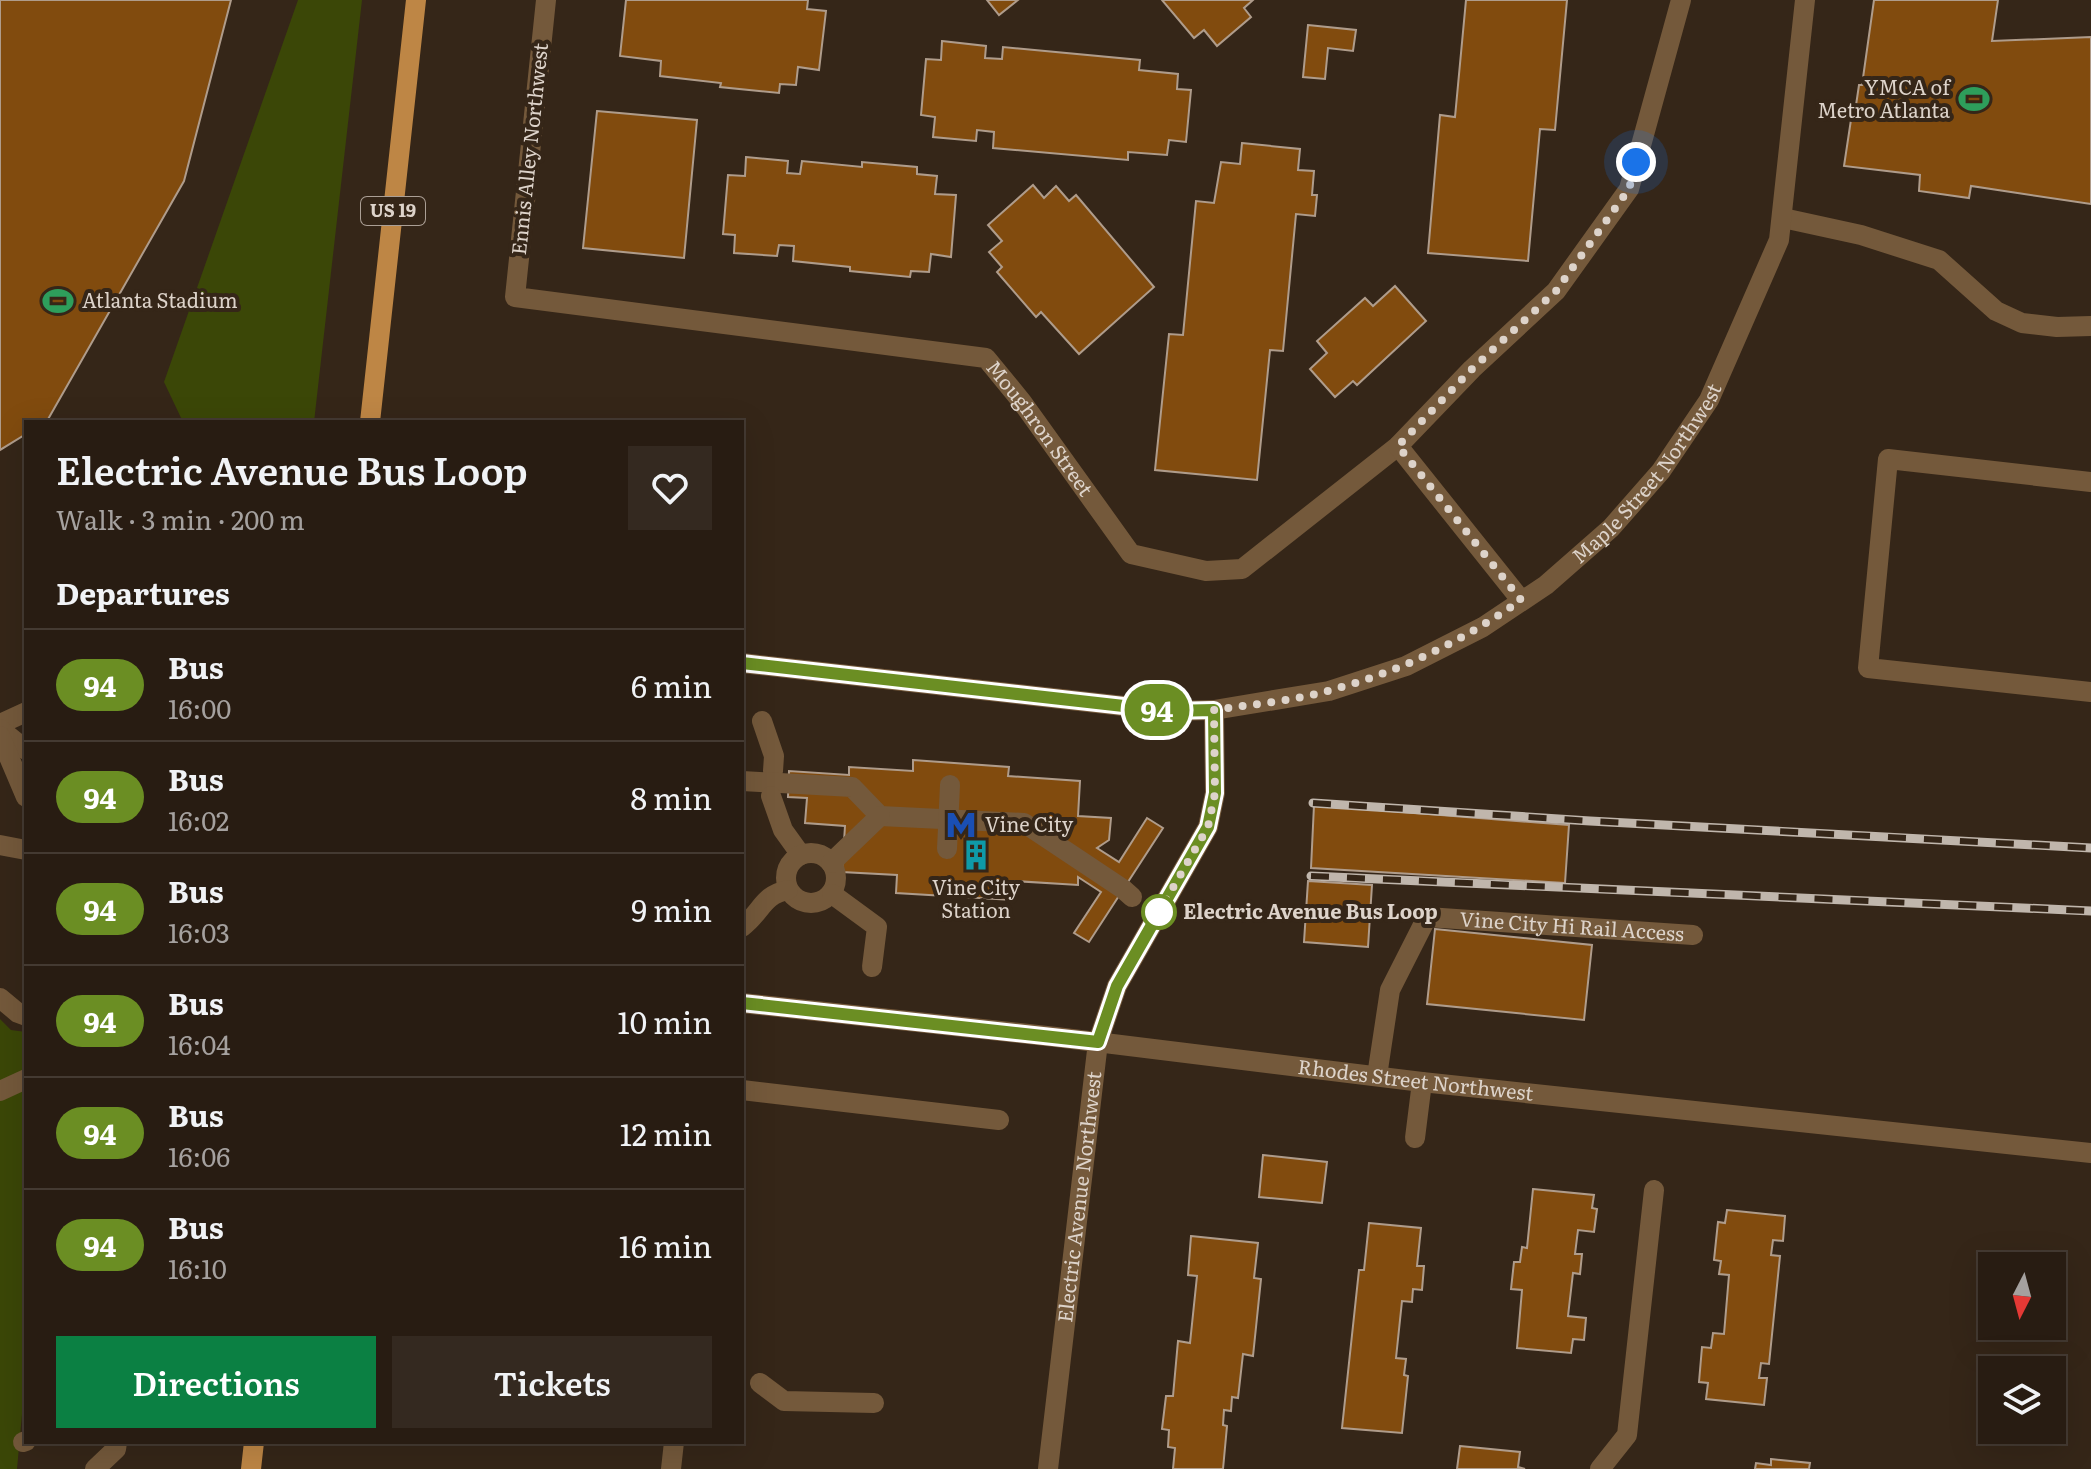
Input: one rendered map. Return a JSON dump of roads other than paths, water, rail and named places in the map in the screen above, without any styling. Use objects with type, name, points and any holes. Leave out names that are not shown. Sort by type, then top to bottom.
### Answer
[{"type":"main road","name":"US 19","points":[[370,420],[416,0]]},
{"type":"main road","points":[[251,1469],[254,1444]]},
{"type":"street","name":"Ennis Alley Northwest","points":[[515,297],[546,0]]},
{"type":"street","name":"Moughron Street","points":[[515,297],[986,358],[1022,402],[1131,554],[1206,571],[1242,569],[1398,446],[1472,369],[1556,291],[1629,189],[1681,0]]},
{"type":"street","name":"Maple Street Northwest","points":[[744,663],[1168,711],[1214,710],[1329,691],[1406,666],[1483,627],[1546,585],[1611,528],[1661,471],[1709,400],[1779,240],[1805,0]]},
{"type":"street","points":[[1783,218],[1861,235],[1939,260],[1996,311],[2022,323],[2057,327],[2091,326]]},
{"type":"street","points":[[1398,446],[1521,600]]},
{"type":"street","points":[[2091,482],[1888,459],[1868,668],[2091,692]]},
{"type":"street","name":"Electric Avenue Northwest","points":[[1048,1469],[1098,1042],[1117,986],[1208,827],[1215,793],[1214,710]]},
{"type":"street","points":[[24,713],[0,727],[24,748]]},
{"type":"street","points":[[762,721],[774,756],[773,771]]},
{"type":"street","points":[[0,736],[24,792]]},
{"type":"street","points":[[744,781],[852,787],[880,816],[1024,823],[1132,897]]},
{"type":"street","points":[[947,849],[950,785]]},
{"type":"street","points":[[771,796],[783,830],[801,855]]},
{"type":"street","points":[[831,863],[880,816]]},
{"type":"street","points":[[0,845],[24,850]]},
{"type":"street","points":[[818,854],[831,863],[836,878],[832,894],[817,903],[809,903],[794,897],[788,890],[786,874],[789,866],[801,855],[818,854]]},
{"type":"street","points":[[744,925],[774,893],[788,890]]},
{"type":"street","points":[[832,894],[877,927],[872,967]]},
{"type":"street","name":"Vine City Hi Rail Access","points":[[1377,1076],[1390,990],[1427,917],[1693,935]]},
{"type":"street","points":[[0,998],[24,1015]]},
{"type":"street","name":"Rhodes Street Northwest","points":[[744,1003],[1422,1082],[2091,1153]]},
{"type":"street","points":[[0,1091],[24,1080]]},
{"type":"street","points":[[1415,1138],[1422,1082]]},
{"type":"street","points":[[744,1090],[999,1120]]},
{"type":"street","points":[[1600,1469],[1627,1435],[1654,1190]]},
{"type":"street","points":[[760,1383],[784,1401],[874,1403]]},
{"type":"street","points":[[95,1469],[116,1449],[117,1444]]},
{"type":"street","points":[[671,1469],[674,1444]]},
{"type":"railway","points":[[1313,803],[2091,848]]},
{"type":"railway","points":[[1311,876],[2091,911]]},
{"type":"place","name":"YMCA of Metro Atlanta","points":[[1974,99]]},
{"type":"place","name":"Atlanta Stadium","points":[[58,301]]},
{"type":"place","name":"Vine City","points":[[961,825]]},
{"type":"place","name":"Vine City Station","points":[[976,855]]},
{"type":"place","name":"Electric Avenue Bus Loop","points":[[1159,912]]}]
